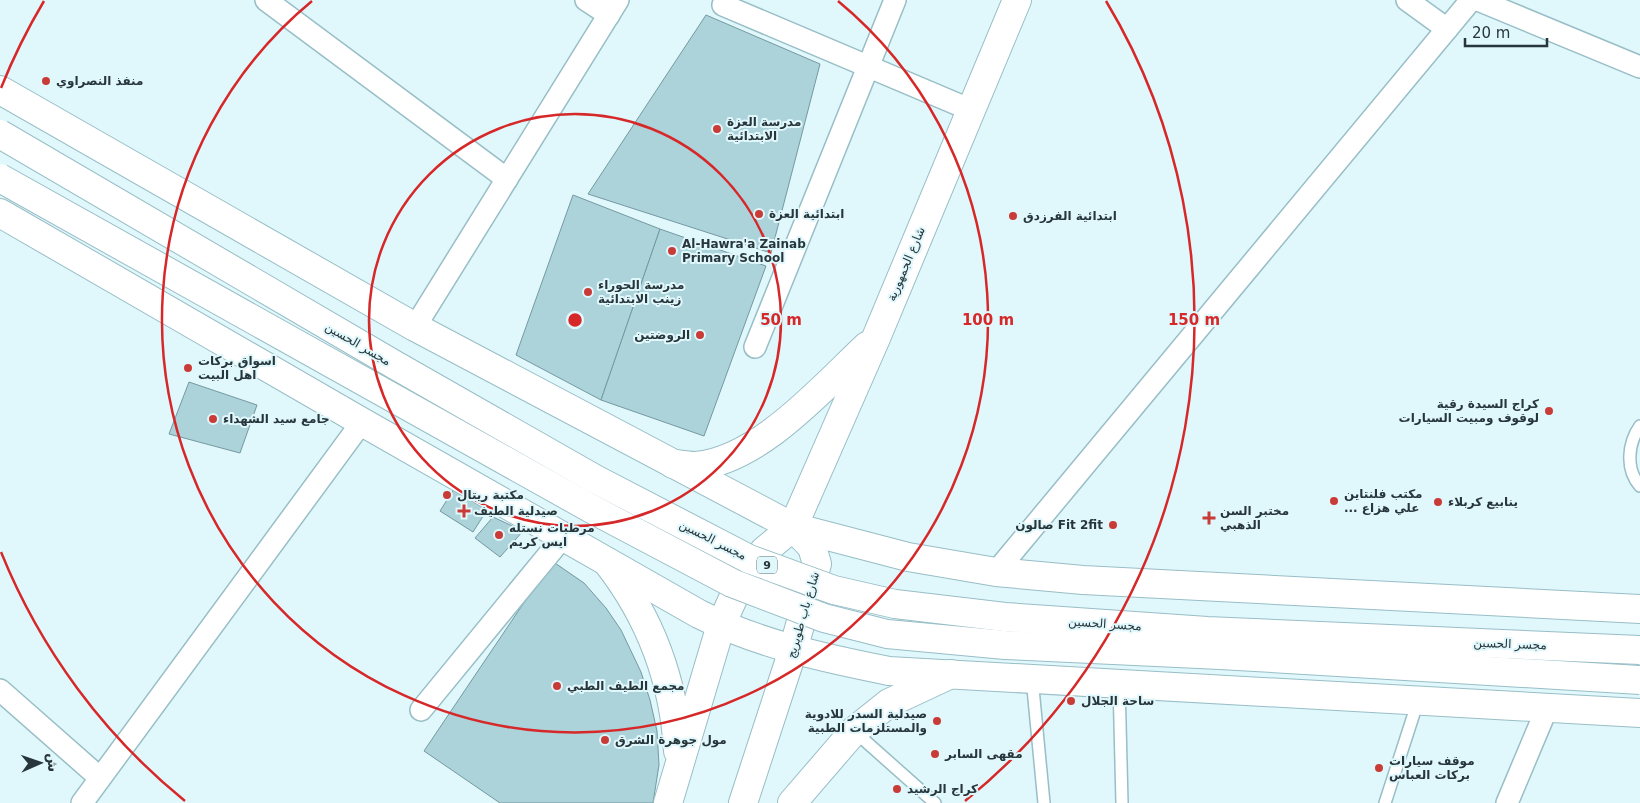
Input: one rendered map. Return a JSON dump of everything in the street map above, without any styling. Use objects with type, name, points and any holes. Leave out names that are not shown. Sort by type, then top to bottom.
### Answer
[{"type":"main road","name":"شارع الجمهورية","points":[[793,527],[876,338],[1016,0]]},
{"type":"main road","points":[[0,90],[415,327],[793,527],[908,557],[996,572],[1083,580],[1640,609]]},
{"type":"main road","name":"مجسر الحسين","points":[[0,134],[387,361],[595,479],[749,559],[834,590],[895,604],[1005,617],[1207,631],[1640,650]]},
{"type":"main road","name":"مجسر الحسين","points":[[0,178],[590,508],[732,583],[824,618],[887,634],[1005,645],[1230,655],[1640,680]]},
{"type":"main road","points":[[0,212],[362,422],[721,625],[794,650],[889,671],[1640,713]]},
{"type":"main road","points":[[673,464],[695,466],[714,462],[758,442],[798,410],[876,338]]},
{"type":"main road","points":[[668,803],[721,625],[735,594],[764,551],[793,527]]},
{"type":"main road","name":"شارع باب طويريج","points":[[743,803],[794,650],[817,564],[812,547],[793,527]]},
{"type":"main road","points":[[607,562],[622,581],[644,619],[666,673],[677,730],[678,770]]},
{"type":"main road","points":[[792,803],[854,731],[889,703],[951,674]]},
{"type":"street","points":[[266,0],[507,179]]},
{"type":"street","points":[[415,327],[614,7],[586,0]]},
{"type":"street","points":[[755,347],[895,0]]},
{"type":"street","points":[[1407,0],[1447,29]]},
{"type":"street","points":[[996,572],[1471,0]]},
{"type":"street","points":[[1478,0],[1640,67]]},
{"type":"street","points":[[723,5],[971,110]]},
{"type":"street","points":[[82,803],[362,422]]},
{"type":"street","points":[[421,710],[563,537]]},
{"type":"street","points":[[0,690],[100,778]]},
{"type":"street","points":[[1507,803],[1547,708]]},
{"type":"lane","points":[[1640,426],[1634,435],[1629,456],[1633,478],[1640,486]]},
{"type":"lane","points":[[1032,678],[1044,803]]},
{"type":"lane","points":[[1119,683],[1122,803]]},
{"type":"lane","points":[[1385,803],[1418,701]]},
{"type":"lane","points":[[854,731],[935,803]]},
{"type":"building","name":"مدرسة العزة الابتدائية","points":[[706,15],[820,64],[771,253],[588,194]]},
{"type":"building","name":"مدرسة الحوراء زينب الابتدائية","points":[[573,195],[660,229],[601,400],[516,355]]},
{"type":"building","points":[[660,229],[766,266],[704,436],[601,400]]},
{"type":"building","name":"جامع سيد الشهداء","points":[[189,382],[257,405],[240,453],[169,434]]},
{"type":"building","name":"صيدلية الطيف","points":[[454,489],[487,510],[473,532],[440,511]]},
{"type":"building","name":"مرطبات نستله ايس كريم","points":[[493,517],[523,531],[500,557],[475,538]]},
{"type":"building","name":"مجمع الطيف الطبي","points":[[552,561],[584,583],[606,608],[621,630],[641,672],[657,731],[659,765],[653,803],[500,803],[424,751]]},
{"type":"place","name":"منفذ النصراوي","points":[[46,81]]},
{"type":"place","name":"مدرسة العزة الابتدائية","points":[[717,129]]},
{"type":"place","name":"ابتدائية العزة","points":[[759,214]]},
{"type":"place","name":"ابتدائية الفرزدق","points":[[1013,216]]},
{"type":"place","name":"Al-Hawra'a Zainab Primary School","points":[[672,251]]},
{"type":"place","name":"مدرسة الحوراء زينب الابتدائية","points":[[588,292]]},
{"type":"place","name":"الروضتين","points":[[700,335]]},
{"type":"place","name":"اسواق بركات اهل البيت","points":[[188,368]]},
{"type":"place","name":"كراج السيدة رقية لوقوف ومبيت السيارات","points":[[1549,411]]},
{"type":"place","name":"جامع سيد الشهداء","points":[[213,419]]},
{"type":"place","name":"مكتبة ريتال","points":[[447,495]]},
{"type":"place","name":"مكتب فلنتاين ... علي هزاع","points":[[1334,501]]},
{"type":"place","name":"ينابيع كربلاء","points":[[1438,502]]},
{"type":"place","name":"صيدلية الطيف","points":[[464,511]]},
{"type":"place","name":"مختبر السن الذهبي","points":[[1209,518]]},
{"type":"place","name":"صالون Fit 2fit","points":[[1113,525]]},
{"type":"place","name":"مرطبات نستله ايس كريم","points":[[499,535]]},
{"type":"place","name":"مجمع الطيف الطبي","points":[[557,686]]},
{"type":"place","name":"ساحة الجلال","points":[[1071,701]]},
{"type":"place","name":"صيدلية السدر للادوية والمستلزمات الطبية","points":[[937,721]]},
{"type":"place","name":"مول جوهرة الشرق","points":[[605,740]]},
{"type":"place","name":"مقهى السابر","points":[[935,754]]},
{"type":"place","name":"موقف سيارات بركات العباس","points":[[1379,768]]},
{"type":"place","name":"كراج الرشيد","points":[[897,789]]}]
